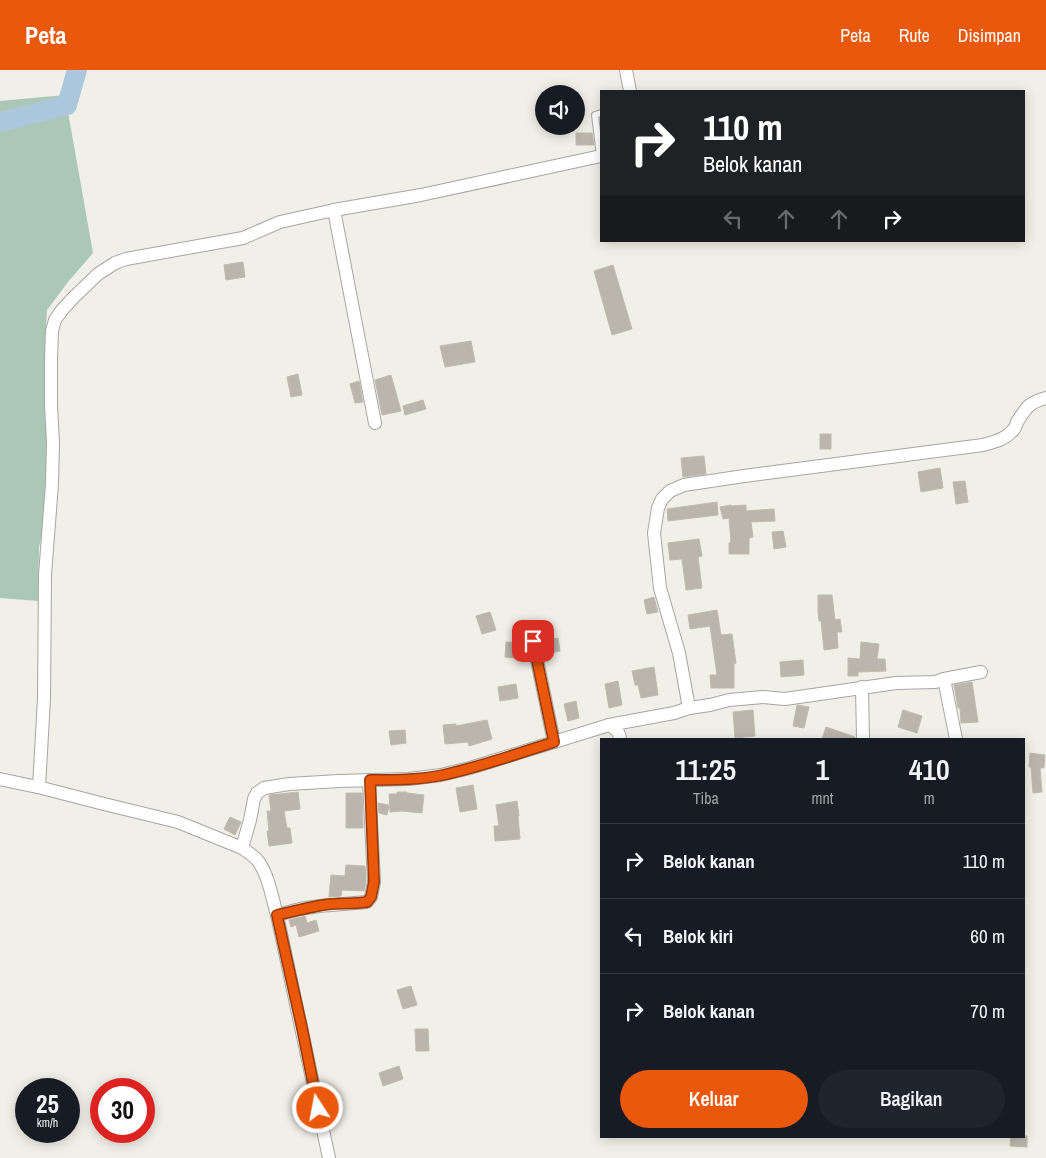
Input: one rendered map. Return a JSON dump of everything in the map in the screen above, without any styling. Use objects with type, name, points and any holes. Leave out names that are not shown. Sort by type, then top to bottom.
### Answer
[{"type":"street","points":[[626,70],[630,90]]},
{"type":"street","points":[[38,787],[44,699],[45,575],[52,484],[52,331],[55,320],[62,310],[98,274],[115,263],[126,259],[243,238],[280,222],[334,210],[421,195],[600,156]]},
{"type":"street","points":[[334,210],[375,423]]},
{"type":"street","points":[[689,708],[680,653],[660,588],[654,533],[658,508],[662,499],[670,491],[684,486],[727,478],[996,442],[1012,432],[1032,402],[1046,398]]},
{"type":"street","points":[[533,641],[554,742]]},
{"type":"street","points":[[242,848],[254,799],[257,793],[264,788],[290,784],[409,779],[442,775],[609,725],[674,713],[729,700],[763,697],[785,699],[896,683],[936,682],[981,672]]},
{"type":"street","points":[[944,679],[956,738]]},
{"type":"street","points":[[862,687],[863,738]]},
{"type":"street","points":[[609,725],[619,732],[620,738]]},
{"type":"street","points":[[0,779],[178,822],[217,837],[252,854],[258,861],[268,884],[277,915],[329,1158]]},
{"type":"street","points":[[277,915],[319,906],[367,902],[371,897],[374,882],[370,780]]},
{"type":"lane","points":[[600,113],[595,115],[600,149]]},
{"type":"green space","points":[[65,95],[93,253],[47,310],[51,497],[39,547],[38,601],[0,598],[0,101]]},
{"type":"building","points":[[592,133],[594,145],[576,145],[576,135]]},
{"type":"building","points":[[243,262],[245,277],[226,280],[224,265]]},
{"type":"building","points":[[613,265],[632,329],[612,335],[594,271]]},
{"type":"building","points":[[471,341],[475,362],[445,367],[440,346]]},
{"type":"building","points":[[298,374],[302,395],[291,397],[287,377]]},
{"type":"building","points":[[391,375],[401,411],[382,415],[375,380]]},
{"type":"building","points":[[359,381],[363,402],[355,403],[350,384]]},
{"type":"building","points":[[423,400],[426,409],[405,415],[403,406]]},
{"type":"building","points":[[820,434],[831,434],[831,449],[820,449]]},
{"type":"building","points":[[704,456],[706,474],[683,477],[681,458]]},
{"type":"building","points":[[940,468],[943,488],[921,492],[918,472]]},
{"type":"building","points":[[965,481],[968,502],[956,504],[953,482]]},
{"type":"building","points":[[717,502],[718,515],[668,521],[667,509]]},
{"type":"building","points":[[746,505],[746,511],[774,509],[775,521],[751,522],[753,537],[749,538],[749,554],[729,554],[729,543],[731,542],[729,518],[723,519],[720,507]]},
{"type":"building","points":[[783,531],[786,547],[774,549],[772,532]]},
{"type":"building","points":[[699,539],[702,556],[698,557],[702,588],[686,590],[682,559],[670,560],[668,543]]},
{"type":"building","points":[[818,595],[832,595],[835,620],[840,619],[842,632],[837,632],[838,648],[824,650],[821,621],[819,621]]},
{"type":"building","points":[[654,597],[658,612],[647,614],[644,600]]},
{"type":"building","points":[[717,610],[721,635],[732,634],[736,663],[734,664],[734,688],[711,688],[710,675],[717,675],[710,626],[690,629],[688,615]]},
{"type":"building","points":[[490,612],[496,630],[482,634],[476,616]]},
{"type":"building","points":[[558,638],[560,651],[544,654],[541,641]]},
{"type":"building","points":[[506,642],[525,643],[526,659],[505,657]]},
{"type":"building","points":[[861,642],[879,644],[877,659],[885,659],[886,671],[858,672],[858,676],[848,676],[848,658],[860,659]]},
{"type":"building","points":[[803,660],[804,675],[781,677],[780,662]]},
{"type":"building","points":[[654,667],[658,695],[641,698],[638,685],[635,685],[632,671]]},
{"type":"building","points":[[618,681],[622,705],[609,708],[605,684]]},
{"type":"building","points":[[972,682],[978,722],[961,723],[960,708],[958,708],[954,685]]},
{"type":"building","points":[[516,684],[518,698],[500,701],[498,687]]},
{"type":"building","points":[[576,701],[579,718],[568,721],[564,704]]},
{"type":"building","points":[[797,705],[809,707],[804,728],[793,726]]},
{"type":"building","points":[[753,710],[755,736],[735,738],[733,712]]},
{"type":"building","points":[[903,710],[922,716],[917,733],[898,727]]},
{"type":"building","points":[[487,720],[492,739],[469,746],[468,742],[445,744],[443,725],[456,724],[456,726]]},
{"type":"building","points":[[826,727],[855,737],[855,738],[822,738]]},
{"type":"building","points":[[405,730],[406,743],[391,745],[389,731]]},
{"type":"building","points":[[1030,753],[1045,755],[1044,768],[1040,768],[1042,792],[1033,793],[1031,767],[1029,767]]},
{"type":"building","points":[[473,785],[477,809],[460,812],[456,788]]},
{"type":"building","points":[[298,792],[300,809],[284,811],[287,828],[290,828],[292,843],[269,846],[267,811],[271,811],[269,795]]},
{"type":"building","points":[[397,792],[424,795],[422,813],[390,812],[389,794],[397,794]]},
{"type":"building","points":[[346,793],[362,793],[363,828],[346,828]]},
{"type":"building","points":[[517,801],[520,839],[495,841],[494,826],[499,826],[496,805]]},
{"type":"building","points":[[378,803],[389,805],[387,815],[379,813]]},
{"type":"building","points":[[230,817],[241,822],[235,835],[224,829]]},
{"type":"building","points":[[346,865],[365,866],[366,881],[364,891],[342,890],[341,896],[329,897],[331,875],[345,876]]},
{"type":"building","points":[[305,916],[307,923],[316,920],[319,931],[299,937],[296,925],[291,927],[289,920]]},
{"type":"building","points":[[411,986],[417,1005],[403,1009],[397,990]]},
{"type":"building","points":[[415,1029],[428,1029],[429,1051],[416,1051]]},
{"type":"building","points":[[399,1066],[403,1079],[383,1086],[379,1073]]},
{"type":"building","points":[[1027,1136],[1027,1147],[1010,1146],[1011,1138],[1025,1138]]},
{"type":"waterway","points":[[0,122],[67,105],[77,70]]},
{"type":"route","points":[[318,1108],[277,915],[319,906],[367,902],[371,897],[374,882],[370,780],[409,779],[442,775],[554,742],[533,641]]}]
